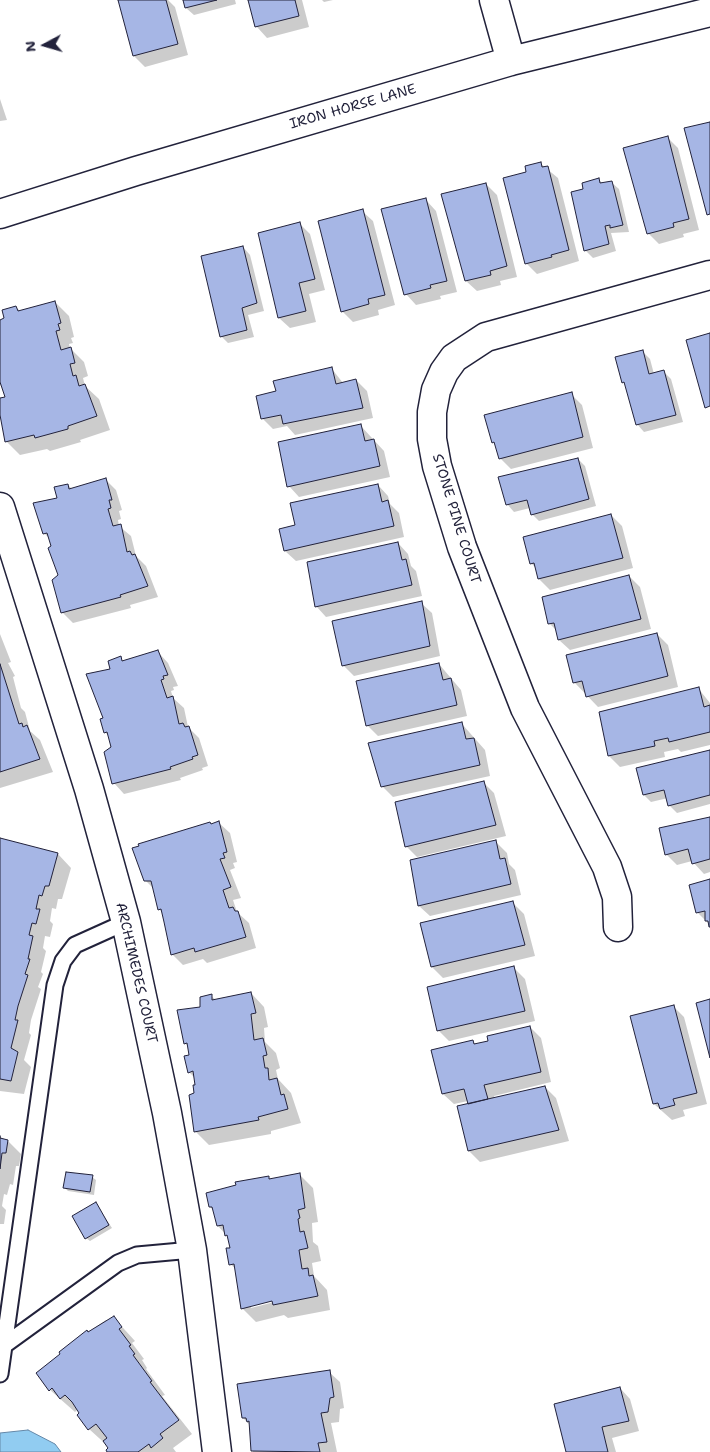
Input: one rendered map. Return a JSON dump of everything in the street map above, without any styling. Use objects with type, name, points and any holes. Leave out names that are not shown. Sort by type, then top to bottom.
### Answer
[{"type":"street","points":[[494,0],[511,61]]},
{"type":"street","name":"IRON HORSE LANE","points":[[0,214],[136,171],[511,61],[710,12]]},
{"type":"street","name":"STONE PINE COURT","points":[[618,927],[617,897],[607,867],[525,708],[462,547],[437,466],[432,439],[432,412],[436,390],[444,372],[454,358],[486,336],[710,275]]},
{"type":"street","name":"ARCHIMEDES COURT","points":[[0,507],[89,790],[126,922],[168,1113],[192,1250],[216,1452]]},
{"type":"lane","points":[[0,1374],[6,1344],[54,985],[63,961],[75,945],[126,922]]},
{"type":"lane","points":[[6,1344],[118,1263],[138,1255],[192,1250]]},
{"type":"water","points":[[28,1430],[55,1444],[61,1452],[0,1452],[0,1433]]},
{"type":"building","points":[[118,0],[166,0],[178,44],[133,56]]},
{"type":"building","points":[[183,0],[217,0],[185,8]]},
{"type":"building","points":[[248,0],[295,0],[299,16],[255,27]]},
{"type":"building","points":[[710,122],[710,214],[707,215],[684,128]]},
{"type":"building","points":[[668,136],[689,219],[673,223],[674,227],[647,234],[623,148]]},
{"type":"building","points":[[541,162],[542,167],[548,166],[569,250],[551,255],[552,257],[525,264],[503,178],[526,172],[525,166]]},
{"type":"building","points":[[599,178],[600,183],[612,181],[623,225],[610,228],[610,225],[605,226],[609,244],[584,251],[571,192],[583,189],[582,183]]},
{"type":"building","points":[[486,183],[507,266],[490,271],[491,275],[465,281],[441,194]]},
{"type":"building","points":[[426,198],[447,281],[430,285],[431,288],[404,295],[381,209]]},
{"type":"building","points":[[363,209],[385,295],[368,299],[369,304],[341,312],[318,221]]},
{"type":"building","points":[[300,222],[315,279],[299,283],[306,311],[278,318],[258,233]]},
{"type":"building","points":[[243,246],[257,303],[242,308],[247,330],[220,337],[201,256]]},
{"type":"building","points":[[55,301],[61,323],[58,324],[60,330],[56,331],[61,350],[71,347],[75,363],[70,364],[73,376],[76,375],[79,386],[85,384],[97,416],[68,426],[68,429],[35,438],[34,435],[5,442],[0,415],[0,398],[5,397],[0,382],[0,320],[4,318],[2,310],[16,306],[18,311]]},
{"type":"building","points":[[710,333],[710,406],[705,408],[686,340]]},
{"type":"building","points":[[643,350],[649,374],[664,370],[676,415],[636,425],[615,357]]},
{"type":"building","points":[[332,367],[336,384],[356,379],[363,408],[283,424],[281,415],[261,419],[256,396],[276,391],[273,381]]},
{"type":"building","points":[[572,392],[583,437],[499,459],[484,415]]},
{"type":"building","points":[[361,424],[365,441],[374,439],[380,466],[287,487],[278,442]]},
{"type":"building","points":[[578,458],[589,499],[531,515],[527,500],[506,505],[498,477]]},
{"type":"building","points":[[106,478],[112,500],[109,500],[111,508],[108,509],[113,526],[121,524],[127,552],[130,551],[132,555],[135,554],[148,586],[120,595],[121,597],[61,613],[52,580],[58,575],[48,548],[51,546],[47,533],[43,534],[33,503],[57,498],[54,487],[68,484],[69,489]]},
{"type":"building","points":[[378,484],[382,502],[388,500],[394,526],[284,551],[279,529],[295,525],[290,503]]},
{"type":"building","points":[[611,514],[623,558],[538,579],[534,563],[530,564],[523,537]]},
{"type":"building","points":[[398,542],[402,560],[406,559],[412,585],[315,607],[307,562]]},
{"type":"building","points":[[629,575],[641,619],[558,640],[554,623],[548,624],[542,597]]},
{"type":"building","points":[[422,601],[430,646],[342,666],[332,621]]},
{"type":"building","points":[[657,633],[668,676],[586,697],[582,681],[573,683],[566,655]]},
{"type":"building","points":[[158,650],[168,675],[163,676],[164,679],[161,680],[167,698],[173,696],[179,724],[183,723],[185,727],[189,726],[198,755],[192,757],[193,759],[170,767],[171,769],[112,784],[104,752],[111,747],[107,732],[104,733],[100,719],[103,718],[86,674],[110,669],[108,661],[121,656],[122,661]]},
{"type":"building","points":[[439,663],[443,680],[451,678],[457,705],[366,726],[356,681]]},
{"type":"building","points":[[0,664],[19,724],[22,723],[23,727],[27,725],[40,759],[0,772]]},
{"type":"building","points":[[699,687],[704,707],[710,705],[710,732],[669,742],[668,738],[654,741],[655,746],[608,756],[599,712]]},
{"type":"building","points":[[462,722],[466,739],[474,738],[480,765],[381,787],[368,743]]},
{"type":"building","points":[[710,750],[710,795],[668,806],[664,790],[643,795],[636,768]]},
{"type":"building","points":[[484,781],[496,825],[405,847],[395,802]]},
{"type":"building","points":[[710,817],[710,859],[692,864],[688,849],[665,855],[659,828]]},
{"type":"building","points":[[219,821],[227,852],[223,853],[225,858],[220,859],[231,887],[223,890],[229,908],[233,907],[235,911],[238,911],[246,937],[195,952],[194,948],[171,955],[161,909],[158,910],[151,881],[144,881],[132,848],[139,846],[138,844]]},
{"type":"building","points":[[0,838],[58,853],[49,886],[45,886],[42,896],[39,895],[36,909],[40,909],[36,924],[32,923],[29,935],[33,936],[28,959],[30,959],[25,974],[28,975],[15,1020],[18,1020],[11,1048],[18,1052],[11,1081],[0,1079]]},
{"type":"building","points":[[496,840],[500,859],[505,858],[511,884],[418,906],[410,860]]},
{"type":"building","points":[[710,879],[709,927],[708,921],[705,921],[705,911],[696,913],[689,885]]},
{"type":"building","points":[[513,901],[525,945],[431,967],[420,923]]},
{"type":"building","points":[[514,966],[525,1011],[437,1031],[427,987]]},
{"type":"building","points":[[251,992],[256,1013],[251,1014],[254,1040],[263,1038],[267,1055],[263,1056],[265,1068],[268,1068],[269,1080],[277,1078],[281,1095],[284,1094],[288,1109],[258,1117],[259,1120],[194,1132],[189,1095],[194,1093],[193,1085],[195,1085],[193,1071],[188,1073],[184,1056],[189,1055],[187,1043],[184,1044],[177,1010],[200,1007],[200,997],[212,994],[212,1000]]},
{"type":"building","points":[[710,999],[710,1058],[696,1003]]},
{"type":"building","points":[[674,1005],[697,1093],[673,1099],[675,1105],[660,1109],[658,1103],[653,1104],[630,1016]]},
{"type":"building","points":[[530,1026],[541,1072],[484,1085],[488,1099],[468,1104],[464,1089],[442,1094],[431,1050],[473,1040],[474,1044],[488,1041],[487,1036]]},
{"type":"building","points":[[545,1086],[559,1130],[468,1151],[457,1106]]},
{"type":"building","points":[[0,1138],[8,1140],[6,1153],[2,1153],[0,1169]]},
{"type":"building","points":[[66,1172],[93,1175],[90,1192],[63,1188]]},
{"type":"building","points":[[300,1173],[305,1208],[298,1210],[300,1218],[298,1219],[300,1232],[304,1231],[308,1248],[299,1250],[302,1269],[308,1268],[309,1276],[313,1275],[318,1296],[273,1305],[272,1301],[241,1309],[234,1264],[229,1265],[226,1248],[230,1248],[227,1235],[225,1236],[223,1225],[217,1226],[212,1207],[209,1207],[206,1193],[236,1185],[235,1182],[269,1176],[269,1179]]},
{"type":"building","points":[[96,1202],[109,1225],[85,1239],[72,1216]]},
{"type":"building","points":[[114,1316],[122,1327],[119,1329],[131,1345],[129,1346],[135,1354],[133,1355],[152,1381],[150,1382],[179,1420],[160,1434],[163,1438],[151,1448],[149,1444],[138,1452],[107,1452],[108,1448],[103,1441],[107,1438],[96,1424],[88,1430],[77,1415],[79,1413],[72,1402],[65,1395],[60,1399],[52,1388],[49,1391],[36,1373],[87,1330],[88,1332]]},
{"type":"building","points":[[330,1370],[334,1397],[330,1398],[328,1412],[321,1413],[327,1442],[318,1443],[320,1452],[251,1451],[249,1421],[247,1422],[246,1418],[242,1418],[237,1384]]},
{"type":"building","points":[[620,1387],[629,1421],[602,1427],[608,1452],[566,1452],[554,1404]]}]
